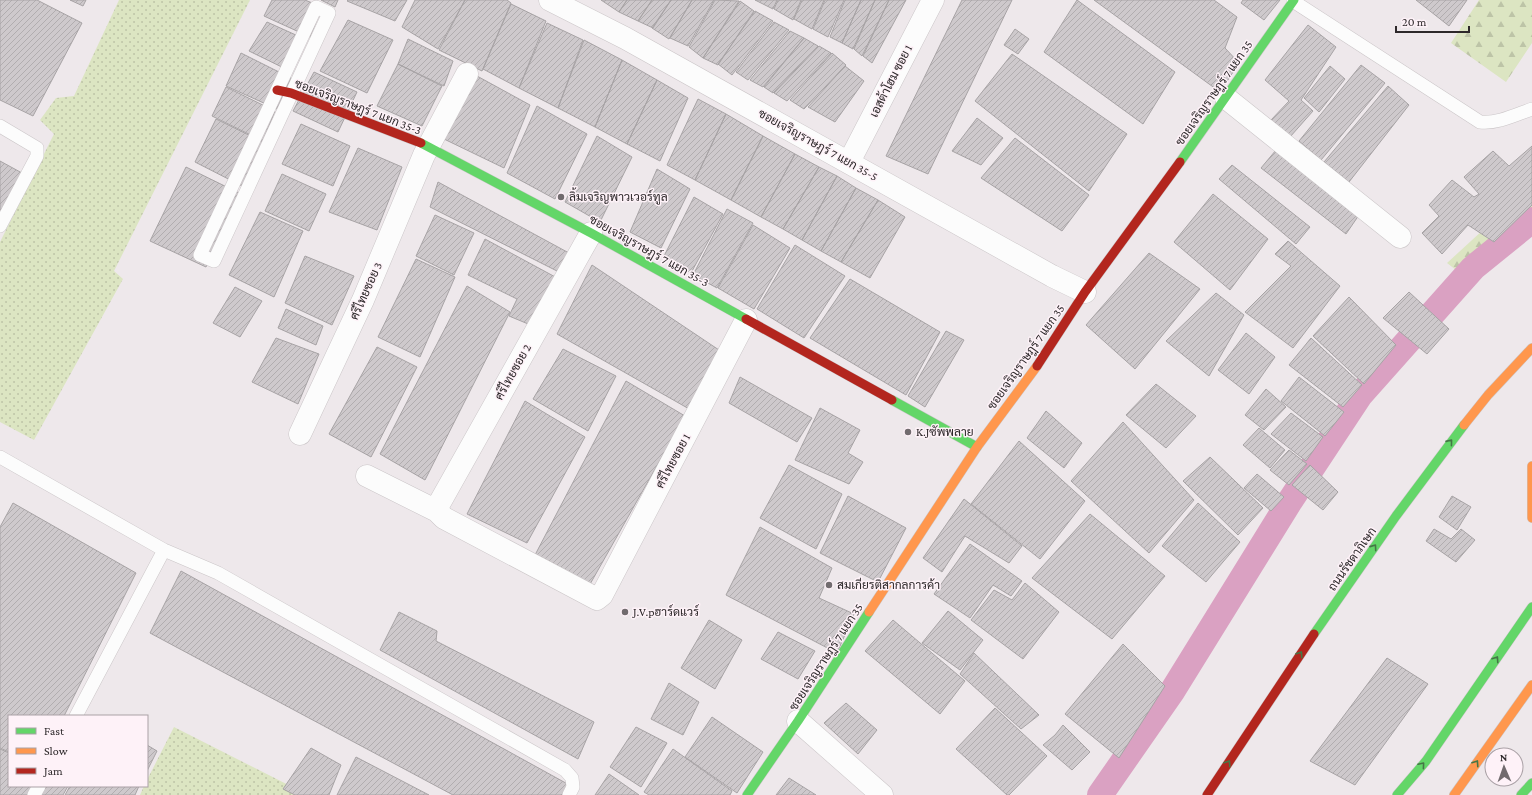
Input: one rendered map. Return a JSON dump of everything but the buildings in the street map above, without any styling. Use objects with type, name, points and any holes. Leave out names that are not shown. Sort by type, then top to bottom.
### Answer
[{"type":"main road","name":"ซอยเจริญราษฎร์ 7 แยก 35","points":[[747,795],[798,721],[977,447],[1027,381],[1085,292],[1226,98],[1294,0]]},
{"type":"main road","name":"ซอยเจริญราษฎร์ 7 แยก 35-3","points":[[277,90],[292,93],[428,146],[591,233],[977,447]]},
{"type":"main road","name":"ถนนรัชดาภิเษก","points":[[1207,795],[1295,662],[1396,516],[1442,453],[1488,395],[1532,348]]},
{"type":"main road","points":[[1532,466],[1532,518]]},
{"type":"main road","points":[[1397,795],[1426,761],[1532,607]]},
{"type":"main road","points":[[1454,795],[1532,685]]},
{"type":"main road","points":[[1522,795],[1532,782]]},
{"type":"street","name":"ซอยเจริญราษฎร์ 7 แยก 35-5","points":[[550,0],[625,38],[1052,276],[1085,292]]},
{"type":"street","name":"เอสต้าโฮม ซอย 1","points":[[849,162],[933,0]]},
{"type":"street","name":"ศรีไทยซอย 3","points":[[300,434],[363,300],[428,146],[467,74]]},
{"type":"street","points":[[1226,98],[1400,237]]},
{"type":"street","name":"ศรีไทยซอย 2","points":[[437,511],[439,504],[591,233]]},
{"type":"street","name":"ศรีไทยซอย 1","points":[[437,511],[444,518],[596,599],[602,595],[746,320]]},
{"type":"street","points":[[367,476],[437,511]]},
{"type":"street","points":[[798,721],[882,795]]},
{"type":"lane","points":[[1294,0],[1480,122],[1487,123],[1498,121],[1532,109]]},
{"type":"lane","points":[[316,7],[329,13],[292,93],[214,261],[200,255],[316,7]]},
{"type":"lane","points":[[0,126],[37,148],[37,156],[0,226]]},
{"type":"lane","points":[[0,458],[164,550],[218,573],[565,770],[572,778],[574,787],[569,795]]},
{"type":"lane","points":[[77,715],[164,550]]},
{"type":"green space","points":[[119,0],[250,0],[114,271],[123,279],[34,440],[0,422],[0,242],[54,134],[40,120],[56,98],[74,96]]},
{"type":"green space","points":[[1479,0],[1532,0],[1532,43],[1506,82],[1451,43]]},
{"type":"green space","points":[[1532,185],[1532,207],[1456,270],[1447,263]]},
{"type":"green space","points":[[174,727],[308,795],[140,795],[144,787],[148,787],[148,778]]},
{"type":"waterway","points":[[1100,795],[1173,690],[1290,501],[1360,395],[1473,268],[1532,220]]},
{"type":"traffic: fast","points":[[1180,162],[1294,0]]},
{"type":"traffic: fast","points":[[421,143],[591,233],[746,319]]},
{"type":"traffic: fast","points":[[892,400],[977,447]]},
{"type":"traffic: fast","points":[[1314,634],[1396,516],[1464,425]]},
{"type":"traffic: fast","points":[[1397,795],[1426,761],[1532,607]]},
{"type":"traffic: fast","points":[[747,795],[798,721],[869,612]]},
{"type":"traffic: fast","points":[[1521,795],[1532,783]]},
{"type":"traffic: slow","points":[[1464,425],[1488,395],[1532,348]]},
{"type":"traffic: slow","points":[[869,612],[977,447],[1037,366]]},
{"type":"traffic: slow","points":[[1532,466],[1532,518]]},
{"type":"traffic: slow","points":[[1454,795],[1532,685]]},
{"type":"traffic: jam","points":[[277,90],[291,93],[421,143]]},
{"type":"traffic: jam","points":[[1037,366],[1085,292],[1180,162]]},
{"type":"traffic: jam","points":[[746,319],[892,400]]},
{"type":"traffic: jam","points":[[1207,795],[1314,634]]},
{"type":"place","name":"ลิ้มเจริญพาวเวอร์ทูล","points":[[561,197]]},
{"type":"place","name":"K.Jซัพพลาย","points":[[908,432]]},
{"type":"place","name":"สมเกียรติสากลการค้า","points":[[829,585]]},
{"type":"place","name":"J.V.pฮาร์ดแวร์","points":[[625,612]]}]
